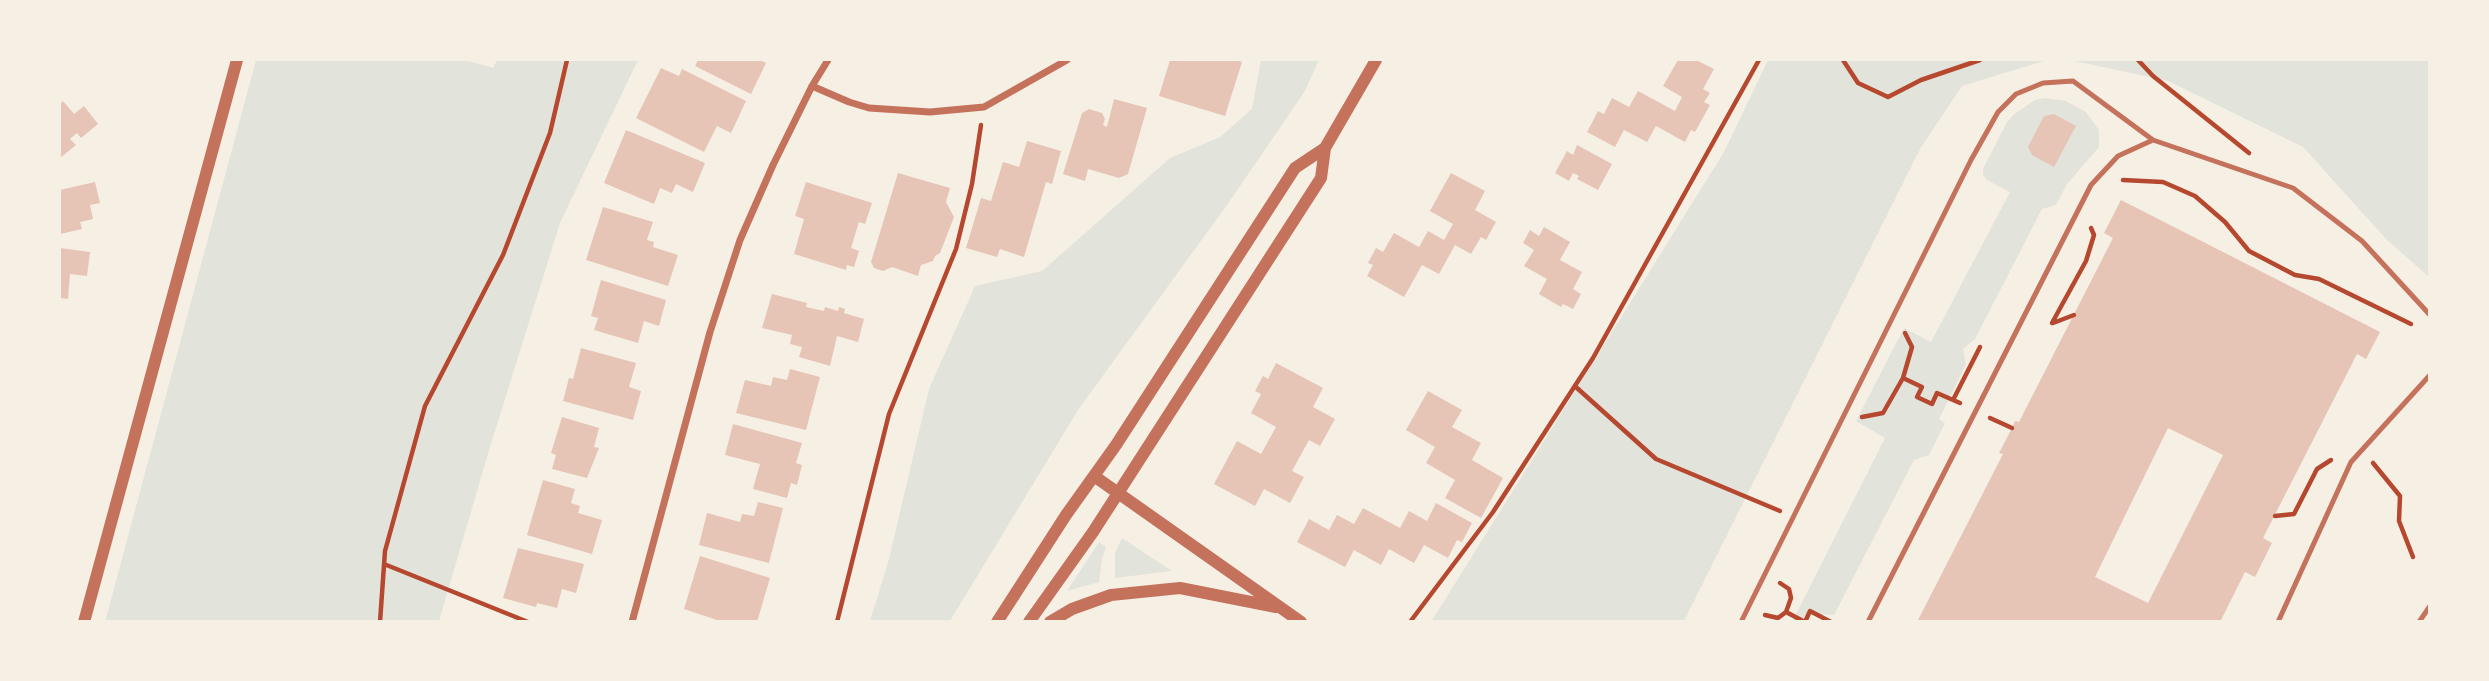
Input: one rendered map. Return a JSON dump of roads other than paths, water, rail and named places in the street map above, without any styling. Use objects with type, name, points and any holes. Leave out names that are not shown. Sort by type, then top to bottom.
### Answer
[{"type":"street","points":[[84,621],[237,60]]},
{"type":"street","points":[[632,621],[710,332],[740,240],[812,86],[828,60]]},
{"type":"street","points":[[812,86],[869,108],[930,113],[984,107],[1067,60]]},
{"type":"street","points":[[1029,621],[1117,494],[1321,178],[1325,148],[1376,60]]},
{"type":"street","points":[[997,621],[1295,168],[1325,148]]},
{"type":"street","points":[[1094,476],[1301,621]]},
{"type":"street","points":[[1050,621],[1072,609],[1111,595],[1180,588],[1281,608]]},
{"type":"lane","points":[[1741,621],[1965,172],[1998,112],[2016,94],[2043,83],[2073,81],[2154,140],[2293,188],[2362,241],[2430,315]]},
{"type":"lane","points":[[1868,621],[2091,185],[2118,156],[2154,140]]},
{"type":"lane","points":[[2278,621],[2351,462],[2430,375]]},
{"type":"lane","points":[[2419,621],[2430,606]]}]
